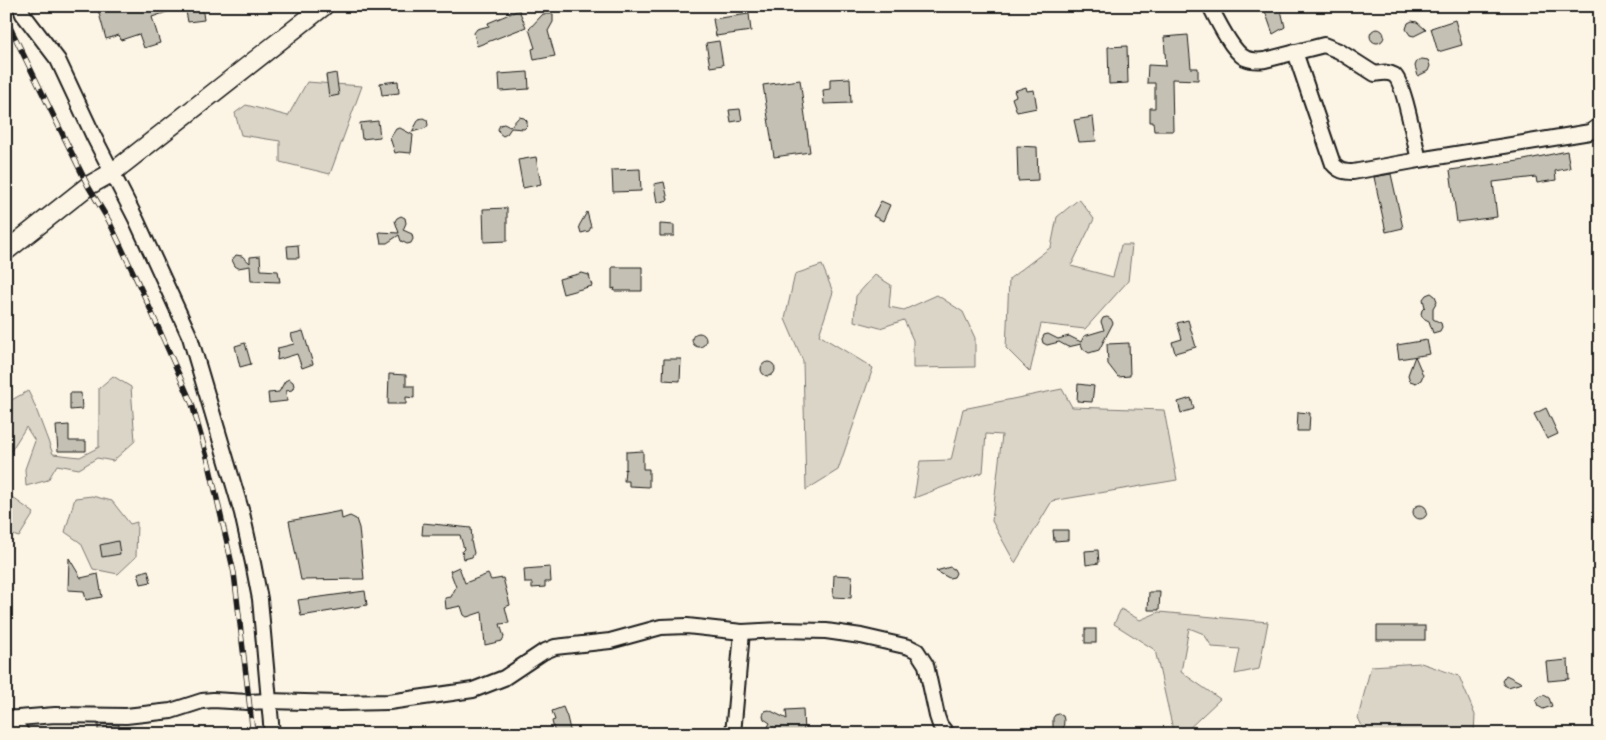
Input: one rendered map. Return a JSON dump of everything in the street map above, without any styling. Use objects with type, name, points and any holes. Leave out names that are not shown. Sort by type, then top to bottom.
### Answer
[{"type":"street","points":[[20,6],[23,14],[58,60],[165,279],[190,337],[242,513],[253,563],[260,599],[272,734]]},
{"type":"street","points":[[6,251],[88,186],[113,172],[324,6]]},
{"type":"street","points":[[1210,6],[1235,49],[1245,58],[1255,61],[1264,60],[1324,45],[1339,51],[1375,74],[1386,72],[1394,75],[1399,82],[1409,114],[1419,160]]},
{"type":"street","points":[[1295,52],[1333,164],[1338,170],[1345,172],[1590,132],[1600,125]]},
{"type":"street","points":[[9,718],[55,715],[126,716],[171,711],[202,701],[214,700],[248,702],[389,702],[486,686],[515,672],[543,652],[561,646],[610,641],[649,629],[674,626],[742,632],[780,630],[835,631],[913,648],[926,665],[936,716],[947,734]]},
{"type":"street","points":[[733,734],[742,632]]},
{"type":"street","points":[[9,718],[22,734]]},
{"type":"shaded area","points":[[307,82],[362,86],[330,174],[280,162],[280,141],[241,135],[235,113],[246,105],[288,116]]},
{"type":"shaded area","points":[[1079,199],[1094,219],[1071,266],[1113,277],[1121,245],[1132,245],[1128,281],[1085,329],[1041,324],[1030,372],[1006,348],[1009,279],[1051,247],[1057,217]]},
{"type":"shaded area","points":[[822,265],[833,292],[819,335],[873,368],[838,470],[806,490],[803,361],[785,319],[795,274]]},
{"type":"shaded area","points":[[875,275],[891,285],[889,307],[904,310],[937,295],[963,312],[975,338],[975,367],[913,368],[913,340],[904,320],[880,328],[854,321],[856,296]]},
{"type":"shaded area","points":[[113,376],[131,387],[135,441],[113,461],[97,458],[79,469],[57,465],[48,480],[26,486],[25,469],[35,441],[26,427],[6,462],[6,403],[28,391],[53,454],[80,457],[99,447],[99,388]]},
{"type":"shaded area","points":[[1062,389],[1072,407],[1164,410],[1177,480],[1052,501],[1015,563],[992,521],[1002,435],[986,434],[983,472],[914,498],[920,461],[951,460],[963,409]]},
{"type":"shaded area","points":[[6,490],[13,498],[34,513],[19,537],[6,533]]},
{"type":"shaded area","points":[[92,496],[112,501],[130,524],[137,522],[136,557],[118,574],[93,569],[81,543],[65,532],[75,498]]},
{"type":"shaded area","points":[[1121,609],[1140,620],[1159,612],[1268,622],[1259,669],[1235,674],[1240,649],[1212,647],[1204,634],[1189,628],[1181,672],[1220,699],[1183,734],[1174,734],[1155,650],[1114,624]]},
{"type":"shaded area","points":[[1421,663],[1459,676],[1475,715],[1474,734],[1366,734],[1358,718],[1371,666]]},
{"type":"building","points":[[97,6],[179,6],[179,8],[152,17],[160,43],[144,48],[139,34],[121,40],[119,35],[106,39]]},
{"type":"building","points":[[185,6],[202,6],[204,20],[188,22]]},
{"type":"building","points":[[1280,6],[1285,27],[1273,34],[1265,11]]},
{"type":"building","points":[[519,10],[526,27],[477,46],[474,33],[477,29],[489,26],[488,23]]},
{"type":"building","points":[[543,14],[553,14],[553,22],[548,31],[555,56],[534,60],[532,49],[535,48],[529,29]]},
{"type":"building","points":[[749,14],[751,31],[716,36],[713,19]]},
{"type":"building","points":[[1455,20],[1462,45],[1438,52],[1431,28]]},
{"type":"building","points":[[1412,21],[1417,22],[1426,30],[1414,36],[1410,35],[1406,29],[1408,23]]},
{"type":"building","points":[[1374,29],[1380,29],[1384,36],[1380,43],[1374,43],[1370,39],[1370,33]]},
{"type":"building","points":[[1188,35],[1191,68],[1198,68],[1198,80],[1172,79],[1173,131],[1154,131],[1153,122],[1150,122],[1150,108],[1155,108],[1155,83],[1147,83],[1148,65],[1166,66],[1164,37]]},
{"type":"building","points":[[719,41],[723,65],[710,67],[706,43]]},
{"type":"building","points":[[1127,46],[1128,83],[1109,84],[1108,47]]},
{"type":"building","points":[[1422,59],[1428,60],[1430,66],[1428,71],[1418,76],[1415,66],[1417,61]]},
{"type":"building","points":[[528,72],[529,89],[500,91],[499,74]]},
{"type":"building","points":[[336,73],[339,95],[329,97],[326,75]]},
{"type":"building","points":[[850,78],[851,103],[824,104],[823,90],[830,89],[830,79]]},
{"type":"building","points":[[800,80],[810,152],[774,157],[763,85]]},
{"type":"building","points":[[398,81],[399,93],[382,95],[380,83]]},
{"type":"building","points":[[1026,87],[1027,91],[1034,90],[1037,108],[1017,112],[1012,98],[1016,96],[1014,91]]},
{"type":"building","points":[[740,109],[742,120],[731,122],[729,110]]},
{"type":"building","points":[[519,117],[527,121],[527,126],[524,129],[511,128],[503,136],[499,133],[500,125],[504,124],[510,127]]},
{"type":"building","points":[[1093,117],[1096,141],[1079,142],[1074,120]]},
{"type":"building","points":[[419,119],[427,120],[428,125],[426,128],[412,132]]},
{"type":"building","points":[[378,121],[380,137],[362,139],[360,123]]},
{"type":"building","points":[[400,128],[413,135],[411,153],[395,153],[390,138],[396,129]]},
{"type":"building","points":[[1017,146],[1037,147],[1038,180],[1018,181]]},
{"type":"building","points":[[1567,151],[1570,168],[1555,171],[1556,180],[1537,183],[1536,177],[1493,182],[1497,217],[1457,222],[1450,170],[1519,161]]},
{"type":"building","points":[[536,157],[541,184],[523,188],[518,160]]},
{"type":"building","points":[[640,169],[641,191],[613,192],[612,170]]},
{"type":"building","points":[[1391,174],[1403,228],[1386,232],[1374,177]]},
{"type":"building","points":[[664,182],[668,200],[657,203],[654,184]]},
{"type":"building","points":[[881,201],[890,205],[883,221],[873,216]]},
{"type":"building","points":[[507,208],[507,241],[484,242],[483,209]]},
{"type":"building","points":[[587,212],[591,227],[589,231],[581,233],[579,226]]},
{"type":"building","points":[[401,216],[405,218],[406,223],[403,230],[412,234],[413,239],[411,243],[407,244],[401,241],[399,235],[387,243],[381,243],[379,232],[399,233],[395,221]]},
{"type":"building","points":[[660,224],[674,225],[674,236],[660,236]]},
{"type":"building","points":[[298,245],[299,258],[288,258],[287,246]]},
{"type":"building","points":[[236,255],[242,256],[250,263],[250,257],[260,256],[261,270],[278,271],[280,282],[251,281],[250,266],[238,268],[235,266],[232,260]]},
{"type":"building","points":[[612,267],[642,267],[642,291],[614,291],[615,288],[612,289]]},
{"type":"building","points":[[582,273],[589,275],[592,286],[563,294],[559,279]]},
{"type":"building","points":[[1431,293],[1437,301],[1433,308],[1433,319],[1441,323],[1442,327],[1440,331],[1433,333],[1429,321],[1423,318],[1421,314],[1425,307],[1423,299]]},
{"type":"building","points":[[1107,317],[1113,323],[1099,350],[1089,353],[1083,349],[1081,344],[1068,347],[1059,342],[1047,345],[1043,343],[1044,335],[1048,334],[1058,339],[1069,336],[1081,342],[1084,336],[1104,330],[1101,322],[1103,318]]},
{"type":"building","points":[[1188,320],[1196,347],[1175,353],[1172,342],[1182,339],[1177,323]]},
{"type":"building","points":[[303,331],[313,364],[302,368],[297,354],[277,360],[278,348],[294,344],[291,334]]},
{"type":"building","points":[[696,333],[702,333],[706,340],[702,347],[696,347],[692,343],[692,337]]},
{"type":"building","points":[[1427,340],[1430,354],[1399,359],[1397,345]]},
{"type":"building","points":[[245,343],[251,364],[240,367],[235,346]]},
{"type":"building","points":[[1129,343],[1130,376],[1118,377],[1108,364],[1107,344]]},
{"type":"building","points":[[1415,356],[1423,375],[1421,380],[1416,383],[1410,381],[1408,375]]},
{"type":"building","points":[[664,359],[681,359],[680,381],[663,380]]},
{"type":"building","points":[[765,362],[771,362],[775,369],[771,376],[765,376],[761,372],[761,366]]},
{"type":"building","points":[[389,374],[406,375],[406,386],[414,386],[414,398],[406,397],[406,404],[388,404]]},
{"type":"building","points":[[289,379],[293,382],[294,386],[292,390],[286,391],[287,401],[269,403],[268,393],[279,392],[285,381]]},
{"type":"building","points":[[1078,384],[1094,386],[1092,402],[1077,401]]},
{"type":"building","points":[[70,393],[81,393],[82,409],[70,410]]},
{"type":"building","points":[[1191,398],[1194,409],[1181,413],[1178,402]]},
{"type":"building","points":[[1546,408],[1558,434],[1547,439],[1534,414]]},
{"type":"building","points":[[1298,412],[1310,413],[1309,431],[1297,431]]},
{"type":"building","points":[[69,425],[69,441],[86,441],[86,451],[58,451],[56,426]]},
{"type":"building","points":[[643,451],[643,469],[649,469],[649,487],[629,486],[629,481],[624,481],[626,452]]},
{"type":"building","points":[[1420,505],[1425,507],[1427,512],[1425,517],[1420,519],[1415,517],[1413,512],[1415,507]]},
{"type":"building","points":[[341,511],[342,519],[350,516],[356,519],[359,528],[364,579],[301,580],[289,521]]},
{"type":"building","points":[[423,523],[471,528],[471,541],[474,553],[472,557],[464,559],[462,551],[464,549],[460,535],[422,535]]},
{"type":"building","points":[[1053,530],[1068,530],[1068,540],[1054,541]]},
{"type":"building","points":[[118,541],[120,554],[102,557],[100,545]]},
{"type":"building","points":[[1098,550],[1099,563],[1086,565],[1085,551]]},
{"type":"building","points":[[69,558],[81,578],[98,574],[102,597],[86,600],[84,591],[68,590]]},
{"type":"building","points":[[459,567],[465,583],[488,574],[491,580],[503,578],[510,605],[505,607],[509,623],[500,624],[504,637],[502,641],[485,645],[482,612],[467,617],[464,615],[461,606],[446,609],[445,598],[451,597],[456,587],[450,571]]},
{"type":"building","points":[[550,567],[551,582],[545,582],[545,587],[532,588],[532,583],[525,583],[524,569]]},
{"type":"building","points":[[950,567],[956,573],[954,577],[949,578],[936,571]]},
{"type":"building","points":[[148,570],[151,582],[141,584],[138,573]]},
{"type":"building","points":[[834,575],[852,576],[851,598],[833,597]]},
{"type":"building","points":[[365,591],[367,605],[301,616],[298,600]]},
{"type":"building","points":[[1149,592],[1160,592],[1159,610],[1148,610]]},
{"type":"building","points":[[1377,626],[1425,626],[1425,640],[1377,640]]},
{"type":"building","points":[[1085,629],[1096,629],[1096,643],[1085,643]]},
{"type":"building","points":[[1568,660],[1569,679],[1548,681],[1546,662]]},
{"type":"building","points":[[1506,675],[1522,683],[1508,687],[1504,685],[1502,681]]},
{"type":"building","points":[[1544,695],[1549,698],[1552,706],[1543,709],[1538,706],[1536,701]]},
{"type":"building","points":[[563,707],[571,734],[555,734],[552,721],[555,720],[552,711]]},
{"type":"building","points":[[803,709],[804,734],[764,734],[770,723],[764,719],[765,711],[769,710],[787,719],[786,710]]},
{"type":"building","points":[[1059,714],[1063,716],[1064,720],[1063,734],[1053,734],[1053,718]]},
{"type":"building","points":[[98,724],[119,725],[119,731],[98,731]]},
{"type":"railway","points":[[6,19],[88,186],[109,221],[192,404],[209,464],[234,573],[253,734]]}]
